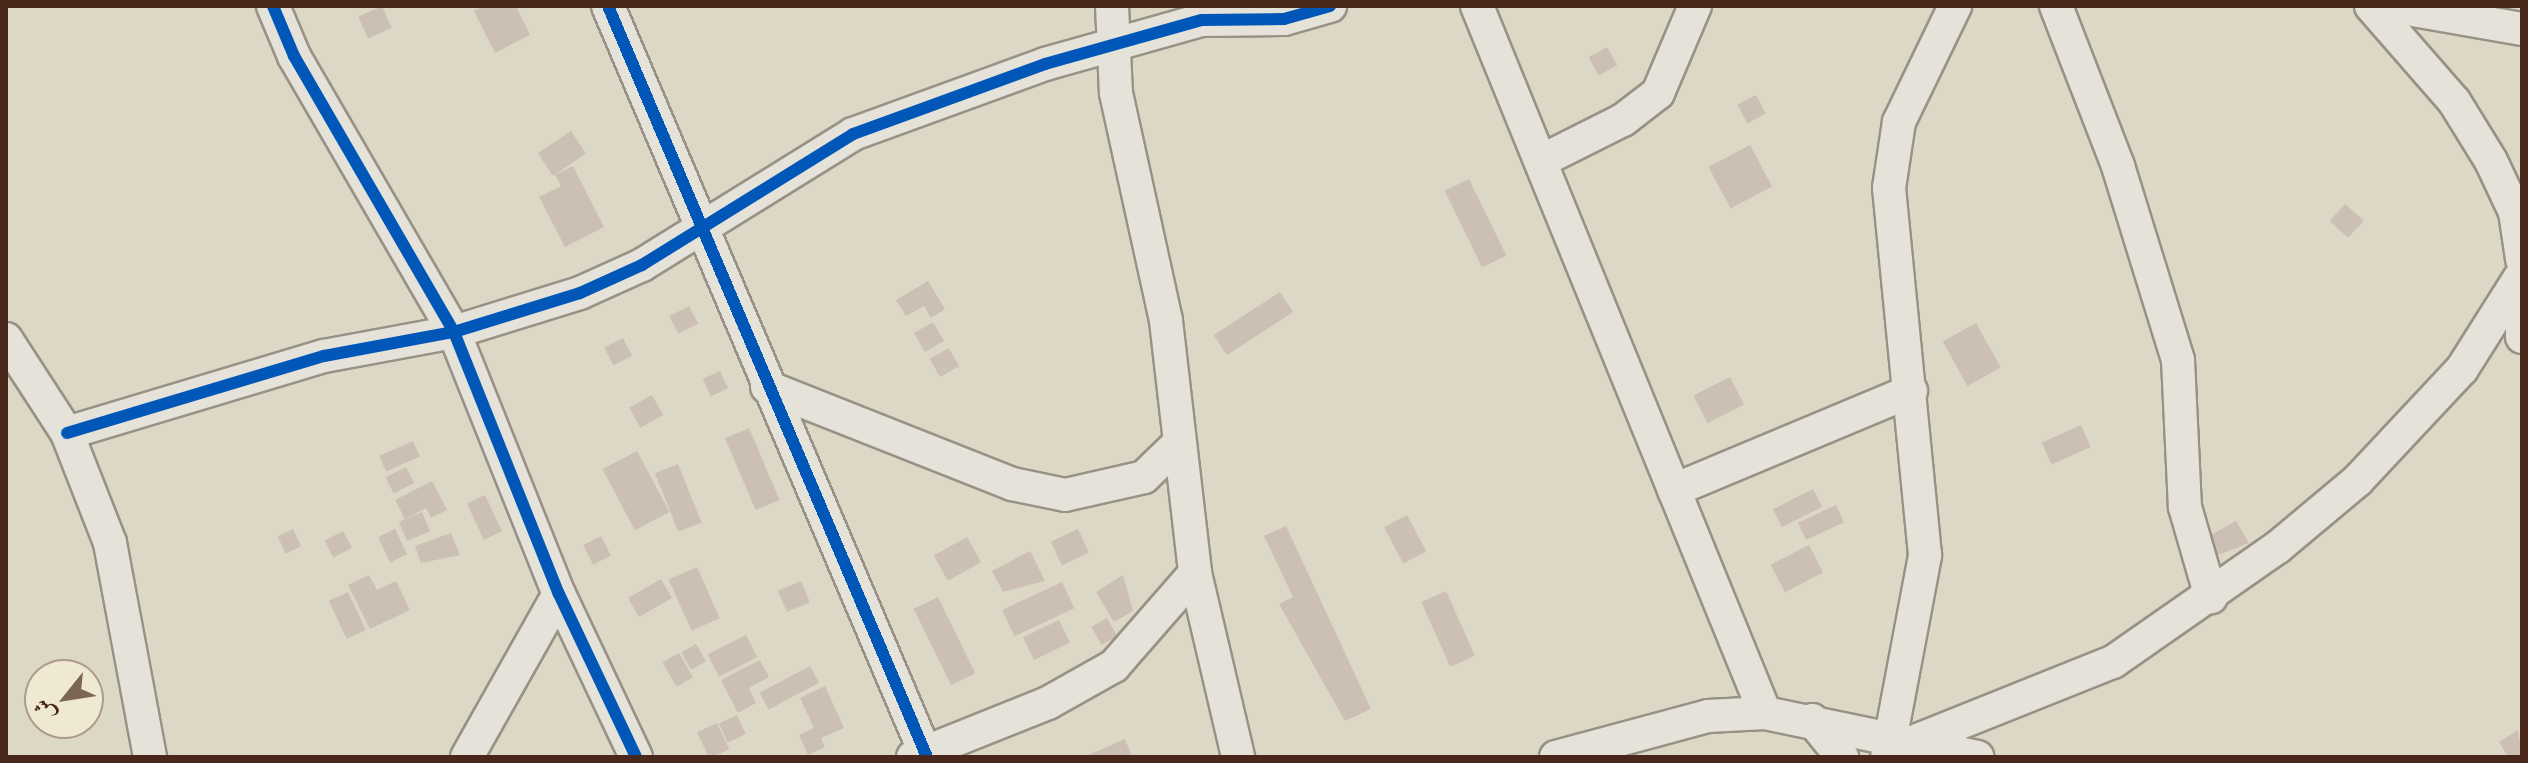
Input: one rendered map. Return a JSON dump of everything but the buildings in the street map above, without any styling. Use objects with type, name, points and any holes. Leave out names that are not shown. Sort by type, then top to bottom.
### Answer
[{"type":"street","points":[[273,6],[294,56],[454,332],[559,594],[636,757]]},
{"type":"street","points":[[608,6],[922,755],[1048,703],[1114,666],[1195,573]]},
{"type":"street","points":[[1112,6],[1113,42],[1126,144],[1166,321],[1176,446],[1195,573],[1238,757]]},
{"type":"street","points":[[67,433],[324,356],[454,332],[580,293],[700,227],[853,134],[1113,42],[1202,20],[1284,19],[1330,6]]},
{"type":"street","points":[[1477,6],[1765,713]]},
{"type":"street","points":[[1541,161],[1623,120],[1658,93],[1695,6]]},
{"type":"street","points":[[1895,746],[1925,555],[1889,188],[1899,122],[1955,6]]},
{"type":"street","points":[[2056,6],[2118,166],[2178,360],[2185,507],[2211,597]]},
{"type":"street","points":[[2371,6],[2454,101],[2491,161],[2515,212],[2522,259]]},
{"type":"street","points":[[2390,6],[2522,29]]},
{"type":"street","points":[[1895,746],[2074,682],[2211,597],[2358,480],[2487,338],[2522,274]]},
{"type":"street","points":[[2522,322],[2522,337]]},
{"type":"street","points":[[6,339],[67,433],[110,543],[150,757]]},
{"type":"street","points":[[767,387],[1012,484],[1065,495],[1144,477],[1176,446]]},
{"type":"street","points":[[1674,490],[1911,391]]},
{"type":"street","points":[[467,757],[559,594]]},
{"type":"street","points":[[1556,757],[1708,716],[1765,713],[1812,720],[1895,746],[1977,757]]},
{"type":"street","points":[[1812,720],[1842,757]]},
{"type":"cycle path","points":[[273,6],[294,56],[454,332],[559,594],[636,757]]},
{"type":"cycle path","points":[[608,6],[927,757]]},
{"type":"cycle path","points":[[67,433],[324,356],[454,332],[580,293],[642,265],[853,134],[1045,64],[1202,20],[1284,19],[1330,6]]}]
